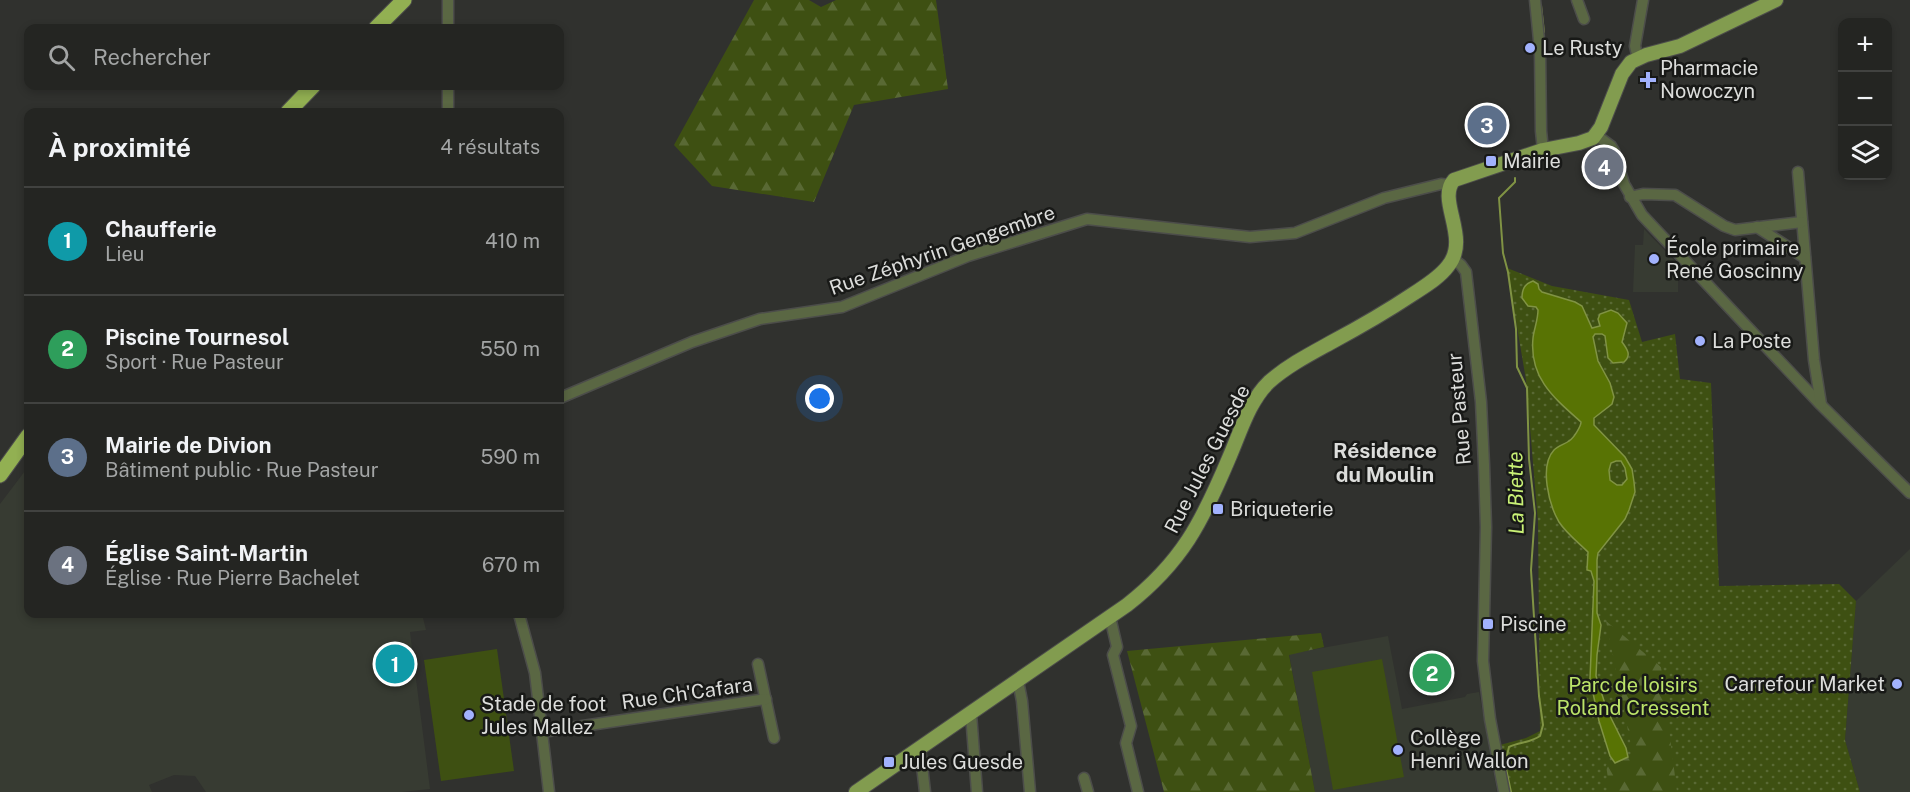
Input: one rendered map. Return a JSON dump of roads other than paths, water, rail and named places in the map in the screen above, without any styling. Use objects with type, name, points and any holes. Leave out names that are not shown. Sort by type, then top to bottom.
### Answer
[{"type":"highway","points":[[372,24],[395,0]]},
{"type":"highway","points":[[380,24],[404,0]]},
{"type":"highway","points":[[292,108],[309,90]]},
{"type":"highway","points":[[301,108],[317,90]]},
{"type":"highway","points":[[0,475],[24,442]]},
{"type":"main road","points":[[1453,259],[1458,243],[1449,200],[1450,185],[1454,180],[1543,150],[1579,143],[1596,135],[1626,68],[1638,59],[1680,46],[1776,0]]},
{"type":"main road","name":"Rue Jules Guesde","points":[[856,792],[871,787],[920,748],[1110,617],[1159,578],[1187,545],[1206,513],[1247,415],[1269,382],[1302,359],[1401,302],[1436,278],[1453,259]]},
{"type":"street","points":[[448,0],[448,24]]},
{"type":"street","points":[[1534,0],[1540,50],[1543,150]]},
{"type":"street","points":[[1577,0],[1584,19]]},
{"type":"street","points":[[1638,59],[1635,46],[1643,0]]},
{"type":"street","points":[[448,90],[448,108]]},
{"type":"street","points":[[1596,135],[1614,151],[1622,179],[1641,215],[1821,405],[1910,493]]},
{"type":"street","points":[[1798,172],[1814,360],[1821,405]]},
{"type":"street","name":"Rue Zéphyrin Gengembre","points":[[564,396],[692,342],[760,320],[842,307],[968,256],[1087,219],[1250,237],[1294,233],[1384,198],[1441,184],[1450,185]]},
{"type":"street","points":[[1630,197],[1643,194],[1675,195],[1730,229],[1802,222]]},
{"type":"street","points":[[1757,227],[1805,258]]},
{"type":"street","name":"Rue Pasteur","points":[[1453,259],[1466,273],[1480,402],[1486,527],[1483,661],[1490,719],[1504,792]]},
{"type":"street","points":[[1110,617],[1117,647],[1113,655],[1131,726],[1126,743],[1138,792]]},
{"type":"street","points":[[520,618],[532,658],[549,792]]},
{"type":"street","name":"Rue Ch'Cafara","points":[[758,664],[774,738]]},
{"type":"street","points":[[1018,681],[1022,701],[1030,792]]},
{"type":"street","name":"Rue Ch'Cafara","points":[[542,732],[766,699]]},
{"type":"street","points":[[970,714],[977,792]]},
{"type":"street","points":[[920,748],[926,792]]},
{"type":"street","points":[[1084,778],[1088,792]]},
{"type":"waterway","name":"La Biette","points":[[1541,5],[1544,32]]},
{"type":"waterway","name":"La Biette","points":[[1511,792],[1505,764],[1509,747],[1540,736],[1543,725],[1531,570],[1535,513],[1529,459],[1527,388],[1517,367],[1516,329],[1503,253],[1499,198],[1515,182],[1515,178]]},
{"type":"place","name":"Le Rusty","points":[[1530,48]]},
{"type":"place","name":"Pharmacie Nowoczyn","points":[[1648,80]]},
{"type":"place","name":"Mairie de Divion","points":[[1487,125]]},
{"type":"place","name":"Mairie","points":[[1491,161]]},
{"type":"place","name":"Église Saint-Martin","points":[[1604,167]]},
{"type":"place","name":"École primaire René Goscinny","points":[[1654,259]]},
{"type":"place","name":"La Poste","points":[[1700,341]]},
{"type":"place","name":"Briqueterie","points":[[1218,509]]},
{"type":"place","name":"Piscine","points":[[1488,624]]},
{"type":"place","name":"Chaufferie","points":[[395,664]]},
{"type":"place","name":"Piscine Tournesol","points":[[1432,673]]},
{"type":"place","name":"Carrefour Market","points":[[1897,684]]},
{"type":"place","name":"Stade de foot Jules Mallez","points":[[469,715]]},
{"type":"place","name":"Collège Henri Wallon","points":[[1398,750]]},
{"type":"place","name":"Jules Guesde","points":[[889,762]]},
{"type":"district","name":"Résidence du Moulin","points":[[1385,463]]},
{"type":"park label","name":"Parc de loisirs Roland Cressent","points":[[1633,696]]}]
